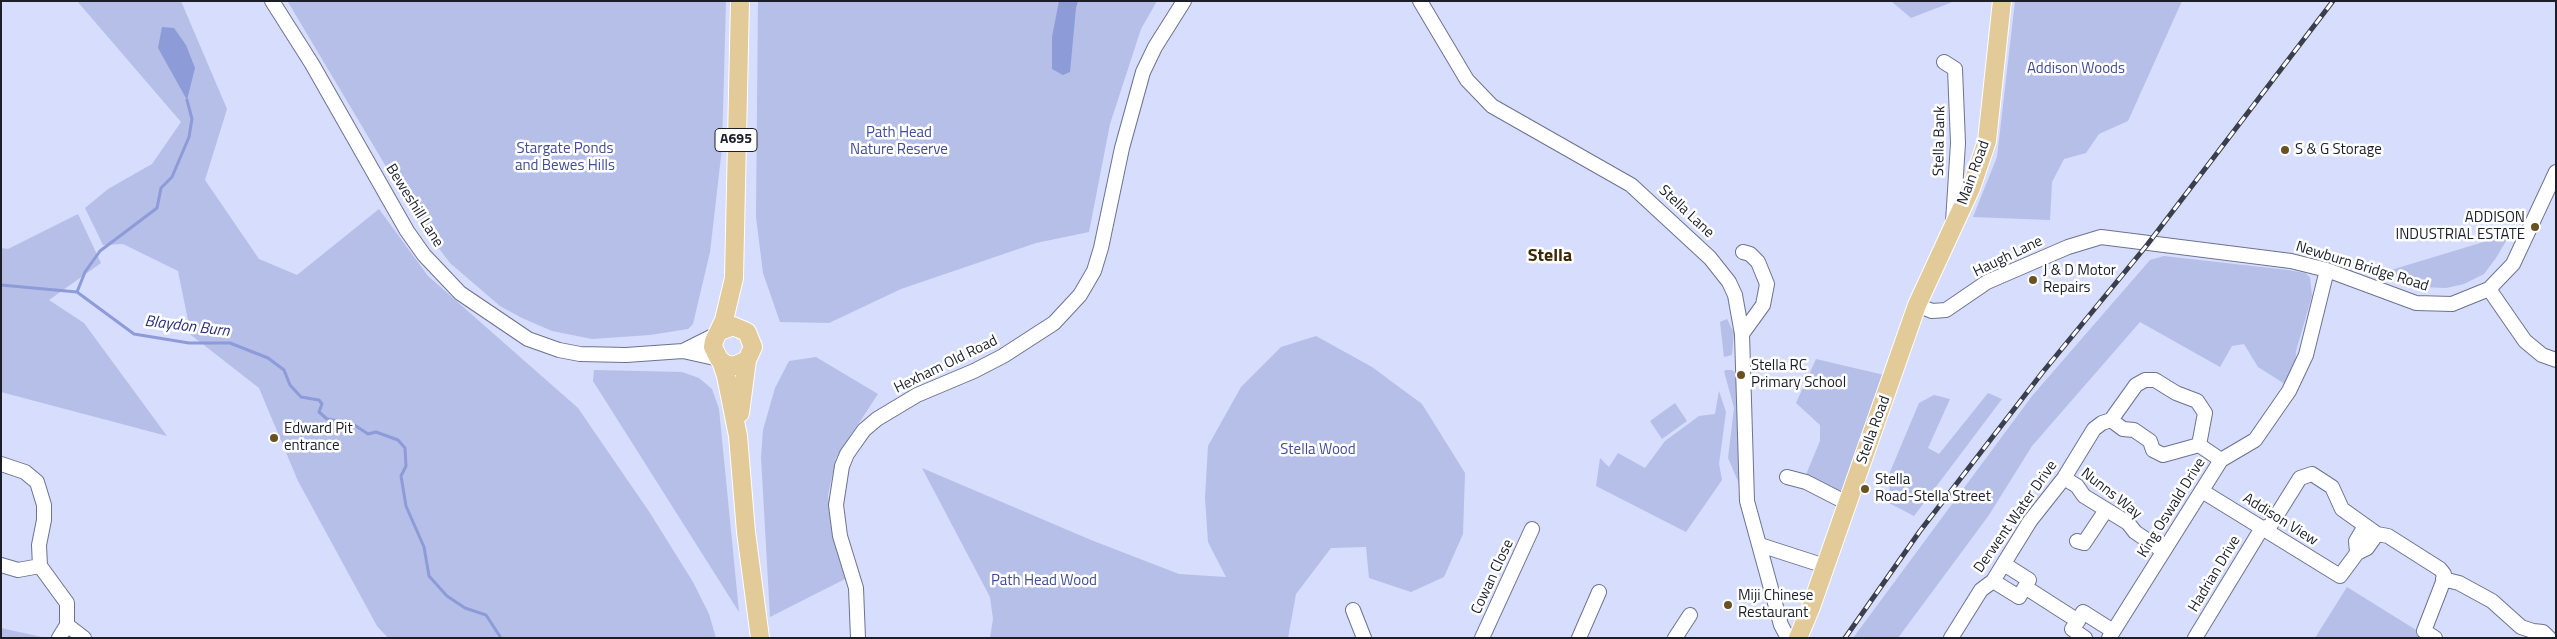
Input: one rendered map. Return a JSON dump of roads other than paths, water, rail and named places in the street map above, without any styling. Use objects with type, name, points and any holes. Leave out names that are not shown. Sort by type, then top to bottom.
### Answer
[{"type":"main road","name":"A695","points":[[738,436],[747,360],[753,347],[750,336],[745,330],[734,278],[740,1]]},
{"type":"main road","name":"Main Road","points":[[1917,305],[1971,188],[1987,141],[2002,1]]},
{"type":"main road","name":"A695","points":[[734,278],[713,347],[720,360],[729,389],[738,436],[746,532],[760,638]]},
{"type":"main road","name":"Stella Road","points":[[1798,638],[1917,305]]},
{"type":"main road","points":[[719,332],[733,326],[745,330]]},
{"type":"main road","points":[[720,360],[734,366],[747,360]]},
{"type":"street","name":"Beweshill Lane","points":[[272,1],[312,64],[407,232],[424,255],[460,293],[528,339],[560,350],[580,354],[626,355],[684,351],[720,360]]},
{"type":"street","name":"Hexham Old Road","points":[[858,638],[857,600],[854,578],[840,536],[836,505],[842,466],[847,454],[864,430],[877,419],[917,395],[974,371],[1003,356],[1054,323],[1080,295],[1094,271],[1101,248],[1122,148],[1143,72],[1155,47],[1184,1]]},
{"type":"street","name":"Stella Lane","points":[[1420,1],[1467,80],[1492,106],[1631,185],[1710,258],[1729,282],[1735,295],[1742,334],[1747,502],[1781,625],[1788,638]]},
{"type":"street","name":"Stella Bank","points":[[1944,62],[1955,69],[1958,143],[1953,227]]},
{"type":"street","name":"Newburn Bridge Road","points":[[2088,240],[2113,238],[2147,244],[2291,261],[2327,270],[2416,303],[2452,304],[2488,289],[2513,264],[2556,172]]},
{"type":"street","name":"Haugh Lane","points":[[1917,305],[1932,311],[1946,310],[1987,282],[2088,240]]},
{"type":"street","points":[[1742,334],[1763,305],[1766,284],[1758,262],[1750,254],[1743,252]]},
{"type":"street","name":"King Oswald Drive","points":[[2111,634],[2221,460],[2255,440],[2299,373],[2327,270]]},
{"type":"street","points":[[2488,289],[2525,341],[2542,355],[2556,360]]},
{"type":"street","name":"Beweshill Lane","points":[[684,351],[719,332]]},
{"type":"street","name":"Derwent Water Drive","points":[[1951,638],[1981,590],[1993,581],[2030,521],[2064,478],[2094,429],[2102,423],[2111,420],[2136,385],[2146,380],[2155,380],[2176,393],[2197,401],[2205,413],[2199,445]]},
{"type":"street","points":[[2111,420],[2123,429],[2134,430],[2150,441],[2153,450],[2163,455],[2199,445],[2221,460]]},
{"type":"street","points":[[1,464],[25,472],[37,482],[44,505],[39,545],[40,566],[67,603],[67,625],[59,638]]},
{"type":"street","name":"Hadrian Drive","points":[[2195,638],[2262,528],[2270,526],[2300,478],[2312,474],[2332,487],[2342,509],[2365,526]]},
{"type":"street","points":[[1787,477],[1806,482],[1847,503]]},
{"type":"street","name":"Nunns Way","points":[[2064,478],[2077,486],[2084,496],[2128,523],[2135,532],[2163,551]]},
{"type":"street","name":"Addison View","points":[[2202,491],[2340,576],[2357,553]]},
{"type":"street","points":[[2077,541],[2084,544],[2106,510]]},
{"type":"street","points":[[2377,534],[2367,548],[2357,553],[2356,541],[2365,526],[2377,534],[2388,536],[2440,569],[2444,574],[2430,635]]},
{"type":"street","name":"Cowan Close","points":[[1482,638],[1532,529]]},
{"type":"street","points":[[1760,545],[1825,566]]},
{"type":"street","points":[[1,564],[18,570],[40,566]]},
{"type":"street","points":[[1993,581],[2018,597],[2025,587],[2029,580],[2004,564]]},
{"type":"street","points":[[2443,579],[2468,587],[2492,601],[2521,627],[2543,632],[2549,638]]},
{"type":"street","points":[[2025,587],[2078,621]]},
{"type":"street","points":[[1579,638],[1599,592]]},
{"type":"street","points":[[1353,610],[1364,638]]},
{"type":"street","points":[[2085,638],[2072,630],[2083,612],[2111,634]]},
{"type":"street","points":[[1675,638],[1690,615]]},
{"type":"street","points":[[67,625],[84,638]]},
{"type":"waterway","points":[[77,292],[85,272],[100,251],[157,208],[161,188],[172,177],[189,137],[192,119],[187,100]]},
{"type":"waterway","name":"Blaydon Burn","points":[[1,285],[77,292],[134,334],[189,343],[230,343],[268,358],[284,370],[290,385],[301,397],[319,400],[322,404],[319,412],[327,419],[353,424],[368,434],[376,432],[398,440],[405,448],[406,466],[401,476],[406,506],[424,547],[429,576],[447,596],[465,608],[486,615],[501,638]]},
{"type":"railway","points":[[1845,638],[1920,531],[2042,373],[2147,245],[2333,1]]},
{"type":"place","name":"S & G Storage","points":[[2285,150]]},
{"type":"place","name":"ADDISON INDUSTRIAL ESTATE","points":[[2535,227]]},
{"type":"place","name":"J & D Motor Repairs","points":[[2033,280]]},
{"type":"place","name":"Stella RC Primary School","points":[[1741,375]]},
{"type":"place","name":"Edward Pit entrance","points":[[274,438]]},
{"type":"place","name":"Stella Road-Stella Street","points":[[1865,489]]},
{"type":"place","name":"Miji Chinese Restaurant","points":[[1728,605]]},
{"type":"district","name":"Stella","points":[[1550,257]]},
{"type":"park label","name":"Addison Woods","points":[[2076,69]]},
{"type":"park label","name":"Path Head Nature Reserve","points":[[899,142]]},
{"type":"park label","name":"Stargate Ponds and Bewes Hills","points":[[565,158]]},
{"type":"park label","name":"Stella Wood","points":[[1318,450]]},
{"type":"park label","name":"Path Head Wood","points":[[1044,581]]}]
